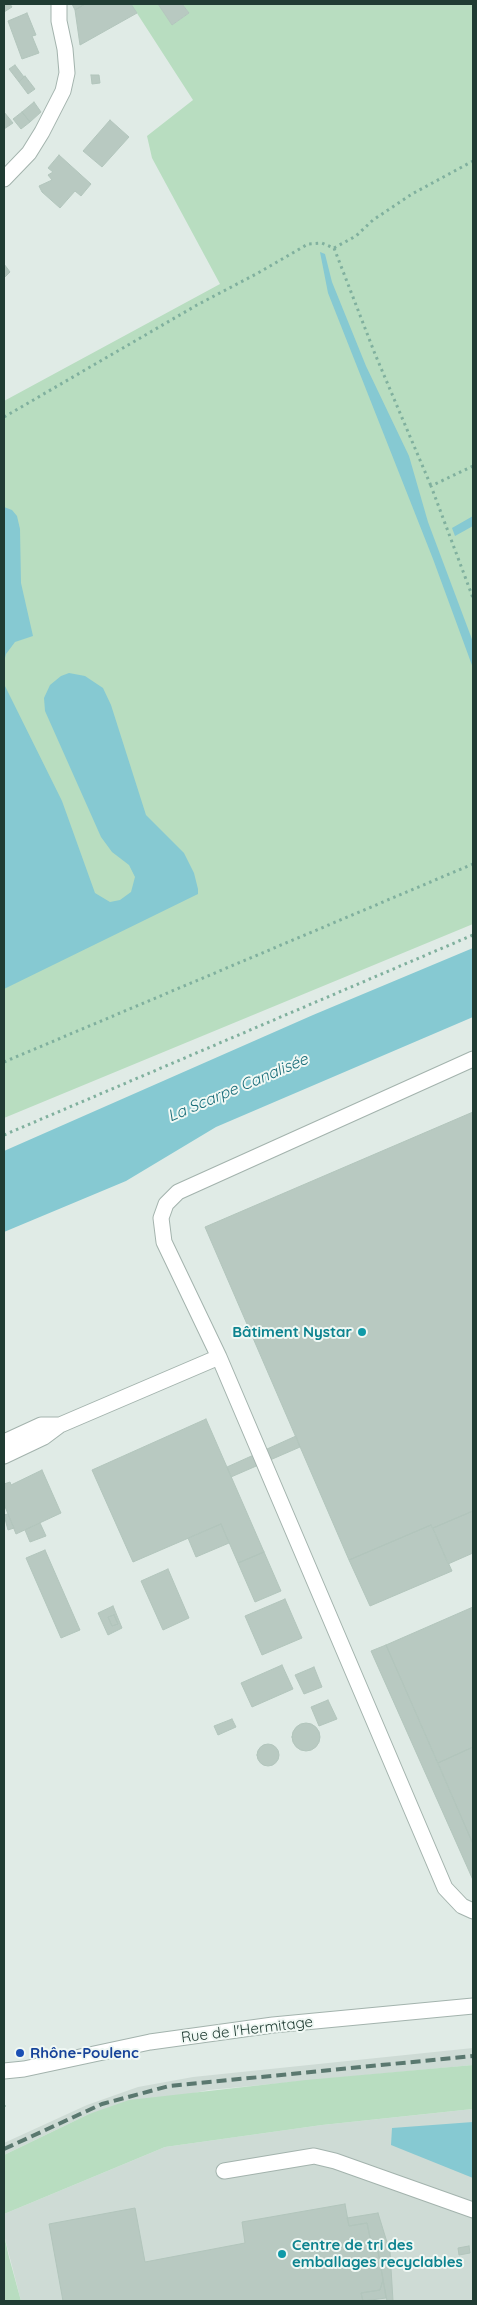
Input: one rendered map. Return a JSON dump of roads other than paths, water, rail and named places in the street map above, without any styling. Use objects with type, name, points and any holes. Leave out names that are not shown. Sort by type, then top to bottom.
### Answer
[{"type":"street","points":[[4,179],[29,153],[63,91],[67,73],[65,49],[59,21],[59,4]]},
{"type":"street","points":[[473,1059],[178,1192],[166,1204],[161,1218],[164,1242],[219,1357],[444,1888],[462,1906],[473,1911]]},
{"type":"street","points":[[4,1456],[44,1437],[60,1425],[219,1357]]},
{"type":"street","points":[[4,1442],[41,1425],[60,1425]]},
{"type":"street","name":"Rue de l'Hermitage","points":[[4,2070],[24,2069],[150,2042],[273,2024],[473,2006]]},
{"type":"street","name":"Rue de l'Hermitage","points":[[4,2081],[24,2069]]},
{"type":"street","points":[[224,2172],[314,2156],[335,2161],[473,2210]]},
{"type":"water","points":[[320,252],[325,254],[332,282],[366,366],[409,456],[428,522],[473,642],[473,668],[433,559],[328,293]]},
{"type":"water","points":[[4,507],[12,510],[17,516],[20,529],[21,583],[33,636],[15,642],[6,654],[4,662]]},
{"type":"water","points":[[473,516],[473,526],[455,536],[452,528]]},
{"type":"water","points":[[69,673],[85,676],[103,688],[111,705],[146,815],[184,853],[194,873],[198,894],[4,989],[4,684],[62,801],[95,893],[110,902],[120,900],[131,892],[135,877],[129,865],[112,852],[101,837],[45,711],[44,698],[50,685],[61,676]]},
{"type":"water","name":"La Scarpe Canalisée","points":[[473,948],[473,1017],[216,1127],[126,1181],[4,1232],[4,1151],[313,1015]]},
{"type":"water","points":[[473,2122],[473,2178],[391,2145],[392,2128]]},
{"type":"railway","points":[[4,2149],[102,2104],[169,2086],[473,2056]]},
{"type":"place","name":"Bâtiment Nystar","points":[[362,1332]]},
{"type":"place","name":"Rhône-Poulenc","points":[[20,2053]]},
{"type":"place","name":"Centre de tri des emballages recyclables","points":[[282,2254]]}]
